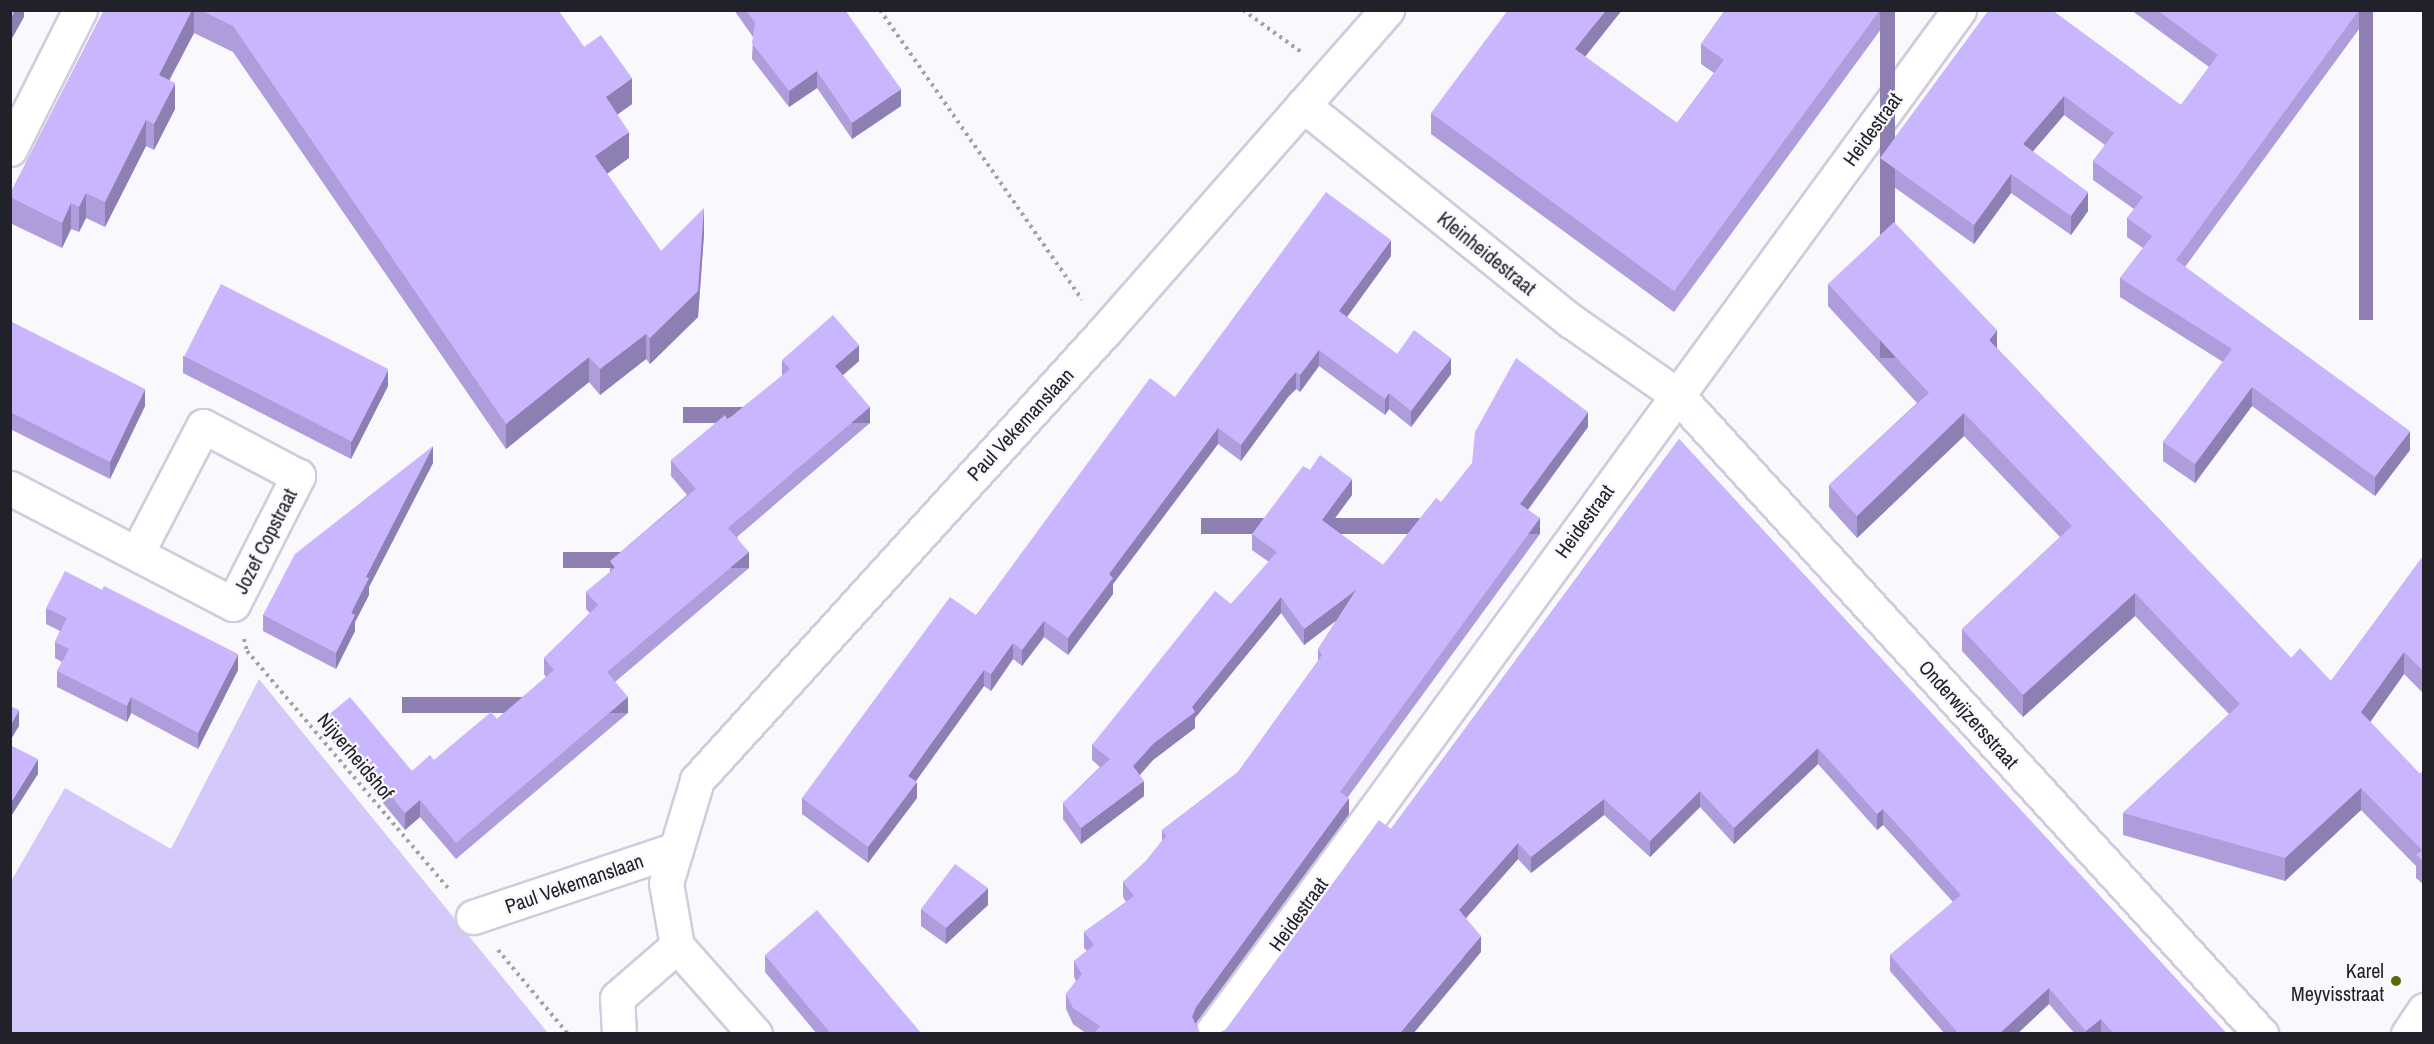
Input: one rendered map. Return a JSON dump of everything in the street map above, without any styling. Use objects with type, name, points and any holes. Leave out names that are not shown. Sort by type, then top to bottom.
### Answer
[{"type":"street","points":[[10,149],[80,10]]},
{"type":"street","name":"Paul Vekemanslaan","points":[[677,946],[666,883],[697,780],[1104,332],[1387,10]]},
{"type":"street","name":"Heidestraat","points":[[1211,1034],[1959,10]]},
{"type":"street","name":"Kleinheidestraat","points":[[1302,105],[1571,321],[1677,395]]},
{"type":"street","name":"Onderwijzersstraat","points":[[1677,395],[2261,1034]]},
{"type":"street","name":"Jozef Copstraat","points":[[10,488],[233,604],[298,476],[203,426],[137,553]]},
{"type":"street","name":"Paul Vekemanslaan","points":[[472,917],[675,849]]},
{"type":"street","points":[[619,1034],[617,998],[677,946],[755,1034]]},
{"type":"street","points":[[2409,1034],[2424,1010]]},
{"type":"path","points":[[880,10],[1104,332]]},
{"type":"path","points":[[1244,10],[1331,74]]},
{"type":"path","name":"Nijverheidshof","points":[[233,604],[247,651],[568,1034]]},
{"type":"shaded area","points":[[259,679],[548,1033],[11,1034],[11,881],[65,788],[171,849]]},
{"type":"building","points":[[10,10],[15,10],[10,20]]},
{"type":"building","points":[[104,10],[192,10],[159,75],[175,83],[154,124],[146,120],[105,202],[86,193],[79,207],[71,203],[62,223],[10,197],[10,194]]},
{"type":"building","points":[[200,10],[558,10],[584,47],[601,35],[632,78],[606,97],[629,132],[595,156],[661,251],[704,208],[698,291],[650,338],[646,334],[600,369],[589,357],[506,424],[233,26]]},
{"type":"building","points":[[746,10],[845,10],[901,89],[852,123],[817,71],[789,91],[752,43],[755,23]]},
{"type":"building","points":[[1508,10],[1606,10],[1575,49],[1677,123],[1724,60],[1701,44],[1725,10],[1880,10],[1674,291],[1431,113]]},
{"type":"building","points":[[1989,10],[2052,10],[2181,105],[2218,55],[2157,10],[2359,10],[2176,260],[2410,431],[2375,477],[2252,387],[2195,464],[2163,442],[2232,349],[2120,278],[2152,236],[2127,218],[2143,197],[2093,161],[2114,133],[2064,96],[2023,144],[2088,192],[2071,216],[2011,174],[1974,225],[1880,158]]},
{"type":"building","points":[[1326,192],[1391,240],[1339,311],[1397,354],[1414,330],[1451,358],[1411,411],[1389,393],[1385,399],[1319,350],[1300,375],[1296,372],[1288,381],[1241,445],[1218,428],[1109,574],[1113,578],[1068,638],[1044,621],[1022,650],[1013,643],[991,674],[984,670],[908,776],[917,782],[868,847],[802,798],[950,597],[976,615],[1150,378],[1175,397]]},
{"type":"building","points":[[1894,222],[1997,330],[1989,340],[2291,658],[2300,648],[2331,681],[2424,555],[2424,672],[2404,652],[2361,712],[2420,774],[2424,769],[2424,862],[2416,855],[2422,850],[2361,788],[2285,858],[2123,813],[2240,704],[2135,593],[2023,695],[1962,629],[2072,526],[1964,413],[1857,516],[1829,485],[1929,393],[1828,284]]},
{"type":"building","points":[[221,284],[389,369],[352,442],[184,356]]},
{"type":"building","points":[[833,315],[859,345],[835,366],[870,407],[728,528],[749,552],[607,672],[628,697],[456,843],[420,800],[405,813],[326,717],[350,697],[412,771],[430,755],[434,760],[491,712],[497,719],[554,670],[544,658],[598,605],[586,592],[615,568],[610,561],[696,489],[671,460],[725,415],[727,419],[732,416],[790,369],[782,360]]},
{"type":"building","points":[[10,321],[145,389],[110,462],[10,412]]},
{"type":"building","points":[[1516,358],[1588,412],[1520,504],[1540,518],[1340,792],[1349,798],[1196,1007],[1192,1017],[1201,1034],[1094,1034],[1100,1026],[1073,1008],[1066,994],[1082,974],[1074,961],[1094,945],[1084,932],[1134,896],[1123,882],[1146,861],[1166,836],[1162,830],[1238,772],[1322,655],[1318,649],[1356,590],[1304,629],[1281,597],[1192,707],[1195,712],[1153,744],[1133,766],[1144,781],[1081,828],[1063,803],[1110,759],[1092,745],[1215,591],[1231,604],[1277,552],[1252,534],[1303,466],[1310,470],[1320,455],[1352,479],[1322,520],[1383,565],[1436,498],[1441,502],[1472,463],[1475,432]]},
{"type":"building","points":[[1679,439],[2227,1034],[2114,1034],[2101,1019],[2086,1031],[2049,988],[1999,1034],[1959,1034],[1890,955],[1961,895],[1883,809],[1877,814],[1818,748],[1734,828],[1700,791],[1650,841],[1604,799],[1531,857],[1518,843],[1459,910],[1481,936],[1399,1034],[1217,1034],[1226,1029],[1379,820],[1391,829]]},
{"type":"building","points":[[433,446],[366,577],[369,578],[351,613],[355,615],[336,653],[263,615],[295,554]]},
{"type":"building","points":[[65,571],[102,590],[104,586],[238,654],[198,733],[131,697],[127,706],[57,671],[69,649],[55,642],[67,618],[46,608]]},
{"type":"building","points":[[10,706],[19,710],[10,726]]},
{"type":"building","points":[[10,745],[38,759],[10,804]]},
{"type":"building","points":[[955,864],[988,888],[946,928],[921,909]]},
{"type":"building","points":[[817,910],[922,1034],[831,1034],[765,955]]},
{"type":"place","name":"Karel Meyvisstraat","points":[[2396,981]]}]
